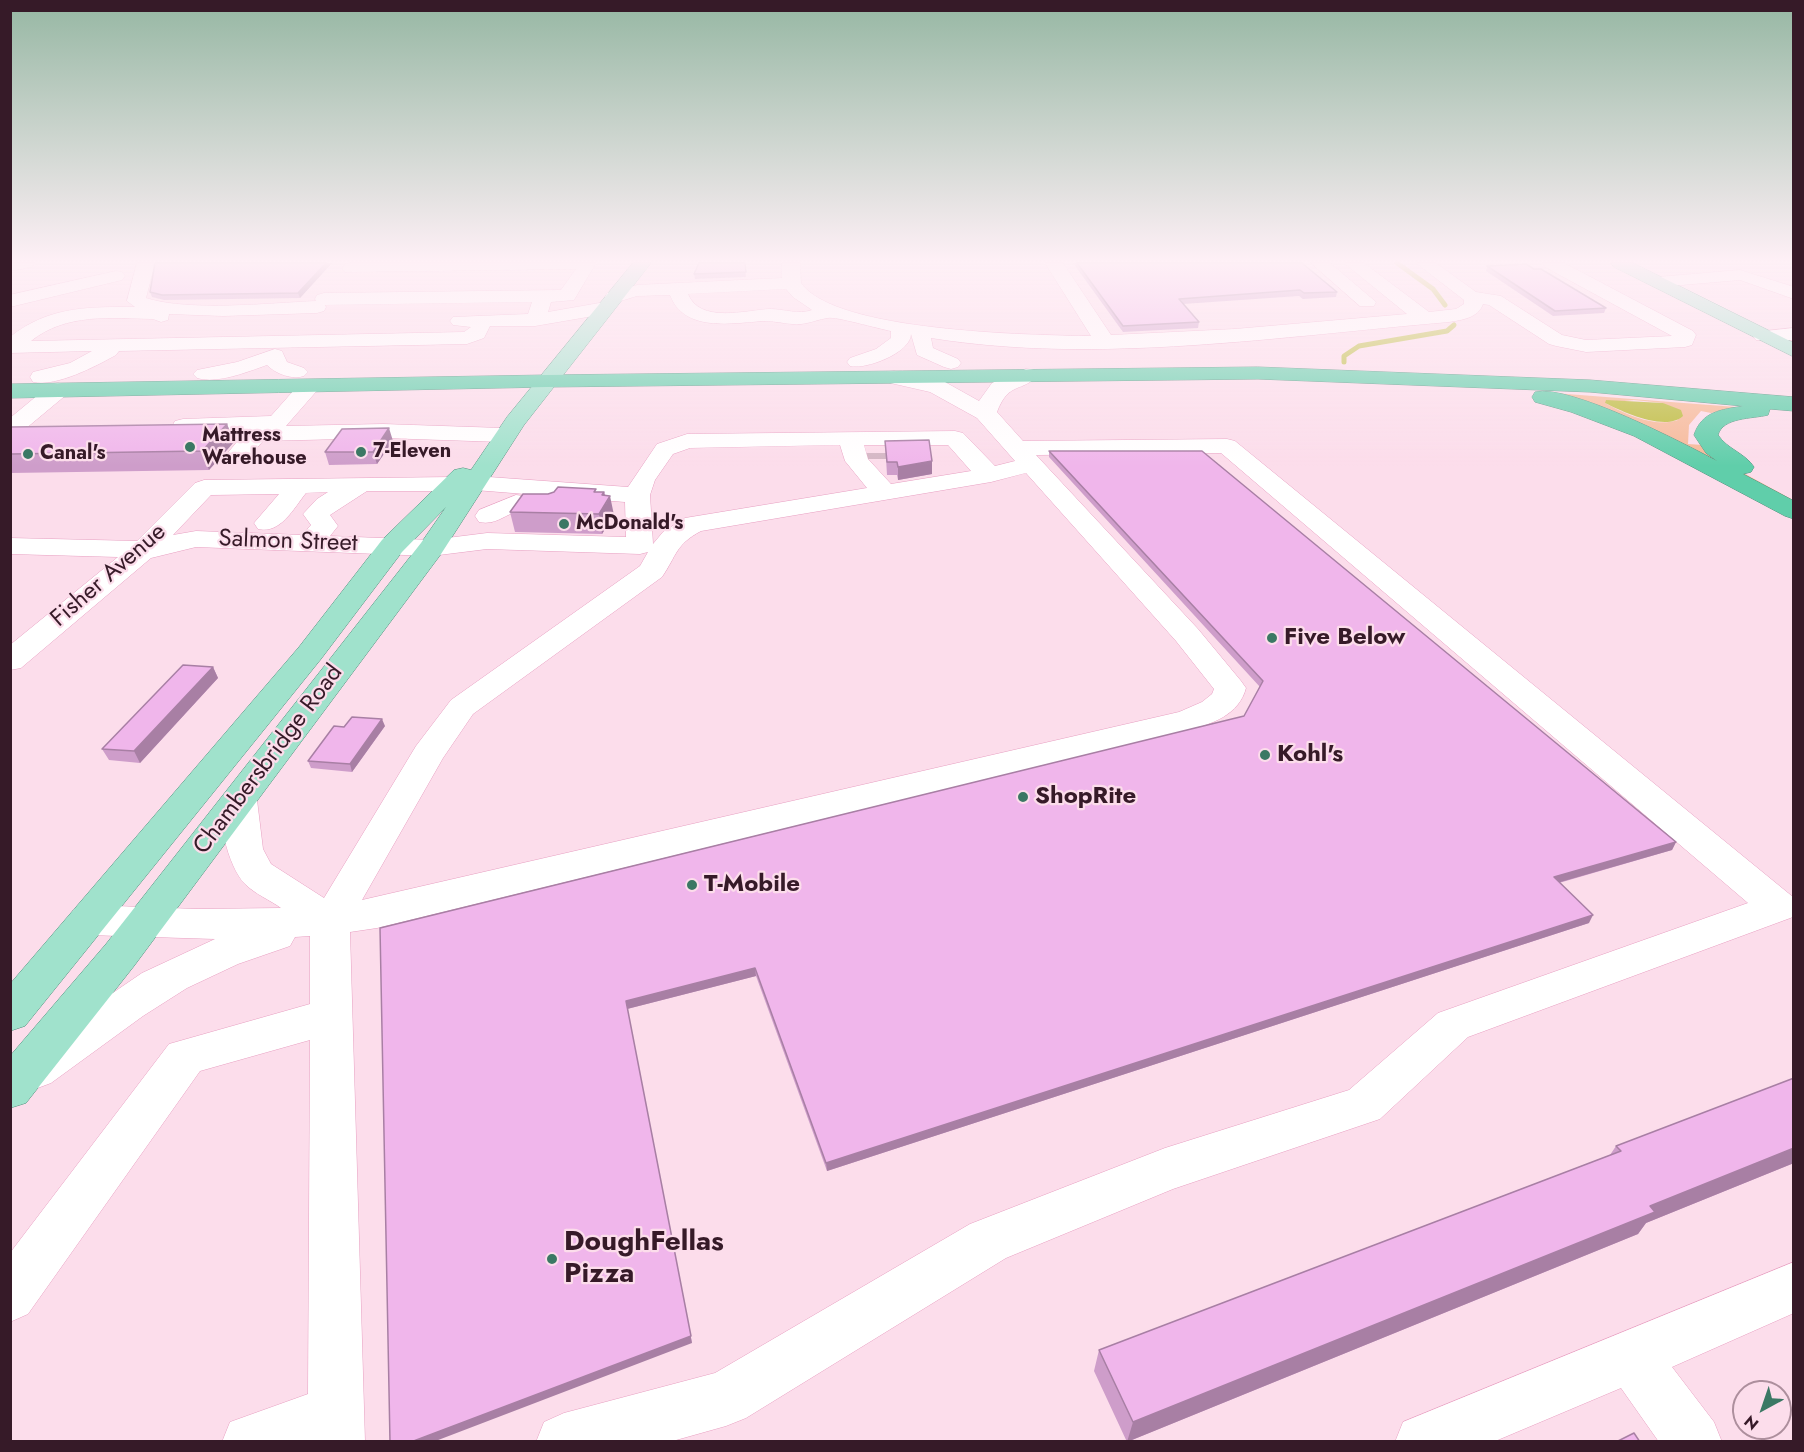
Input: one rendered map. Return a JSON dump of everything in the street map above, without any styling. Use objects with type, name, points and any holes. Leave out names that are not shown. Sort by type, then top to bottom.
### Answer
[{"type":"highway","points":[[553,373],[672,360],[1463,371],[1582,376],[1794,393]]},
{"type":"highway","points":[[10,378],[50,383],[553,373],[894,377],[1258,373],[1468,380],[1683,393],[1794,405]]},
{"type":"highway","points":[[10,391],[50,383],[113,376],[204,374],[303,379]]},
{"type":"highway","points":[[1468,380],[1542,397],[1613,419],[1671,445],[1794,511]]},
{"type":"highway","points":[[1794,405],[1720,417],[1709,425],[1706,435],[1714,448],[1737,465],[1794,495]]},
{"type":"main road","name":"Chambersbridge Road","points":[[10,1014],[310,653],[384,557],[466,478],[587,331]]},
{"type":"main road","points":[[1753,331],[1794,351]]},
{"type":"main road","name":"Chambersbridge Road","points":[[13,1085],[145,923],[423,558],[466,478]]},
{"type":"street","points":[[11,347],[34,331]]},
{"type":"street","points":[[11,430],[50,383],[115,348],[144,336],[150,331]]},
{"type":"street","points":[[158,344],[172,331]]},
{"type":"street","points":[[238,455],[267,428],[303,379],[274,360],[280,349],[296,331]]},
{"type":"street","points":[[11,347],[115,348],[158,344],[280,349],[467,338],[477,334],[478,331]]},
{"type":"street","points":[[857,362],[883,353],[901,340],[901,331]]},
{"type":"street","points":[[918,331],[1018,340],[1104,340],[1185,338],[1265,331]]},
{"type":"street","points":[[1098,331],[1104,340]]},
{"type":"street","points":[[1540,331],[1568,331]]},
{"type":"street","points":[[925,332],[921,337],[924,351],[951,363]]},
{"type":"street","points":[[1763,336],[1794,334]]},
{"type":"street","points":[[113,376],[100,366],[115,348]]},
{"type":"street","points":[[204,374],[242,367],[280,349]]},
{"type":"street","points":[[985,413],[992,394],[999,387],[1026,375]]},
{"type":"street","points":[[13,1085],[142,995],[196,965],[249,943],[330,921],[387,910],[1188,720],[1216,708],[1229,695],[1230,688],[1187,634],[1013,462],[985,413],[937,387],[894,377]]},
{"type":"street","points":[[161,426],[451,434],[508,429]]},
{"type":"street","points":[[11,430],[45,429]]},
{"type":"street","points":[[451,434],[430,461],[466,478]]},
{"type":"street","points":[[250,1442],[336,1427],[330,921],[428,754],[462,707],[652,571],[651,547],[637,495],[643,480],[665,449],[687,441],[850,438],[877,463]]},
{"type":"street","points":[[564,1442],[726,1398],[988,1241],[1165,1170],[1364,1105],[1453,1025],[1779,908],[1227,446],[1013,462],[877,463],[857,461],[850,438]]},
{"type":"street","points":[[569,544],[651,547],[694,524],[955,438],[982,469],[1013,462]]},
{"type":"street","points":[[267,522],[300,486],[466,478],[528,487],[637,495]]},
{"type":"street","points":[[309,543],[325,526],[316,514],[326,504],[362,484]]},
{"type":"street","name":"Fisher Avenue","points":[[10,661],[145,549],[204,488],[300,486]]},
{"type":"street","points":[[510,542],[488,535],[486,520],[494,506],[513,493],[528,487]]},
{"type":"street","points":[[488,516],[516,503],[619,509],[622,521],[615,533],[607,539],[569,544]]},
{"type":"street","name":"Salmon Street","points":[[145,549],[195,539],[309,543],[384,557]]},
{"type":"street","name":"Salmon Street","points":[[10,546],[145,549],[183,557],[423,558],[487,542],[569,544]]},
{"type":"street","points":[[239,800],[244,849],[258,873],[330,921]]},
{"type":"street","points":[[88,920],[250,926],[330,921]]},
{"type":"street","points":[[10,1296],[185,1057],[331,1016]]},
{"type":"street","points":[[1446,1437],[1794,1287]]},
{"type":"street","points":[[1631,1357],[1694,1442]]},
{"type":"shaded area","points":[[1554,393],[1736,407],[1711,413],[1701,411],[1689,425],[1688,444],[1703,445],[1725,463],[1793,500],[1793,505]],"holes":[[[1634,400],[1663,403],[1678,420],[1650,421],[1605,403]]]},
{"type":"shaded area","points":[[1606,400],[1663,403],[1681,410],[1683,416],[1666,422],[1644,419],[1605,403]]},
{"type":"building","points":[[227,424],[202,451],[10,454],[10,427]]},
{"type":"building","points":[[389,428],[373,452],[325,452],[342,429]]},
{"type":"building","points":[[929,440],[932,461],[898,467],[897,462],[887,462],[885,441]]},
{"type":"building","points":[[1049,451],[1202,451],[1676,842],[1554,877],[1593,915],[826,1163],[755,968],[626,1001],[691,1336],[411,1442],[390,1442],[380,928],[1244,716],[1263,681]]},
{"type":"building","points":[[558,487],[596,489],[594,492],[604,492],[602,495],[610,496],[599,514],[510,512],[523,494],[548,494],[554,492]]},
{"type":"building","points":[[183,665],[213,667],[134,751],[102,749]]},
{"type":"building","points":[[352,717],[382,719],[350,764],[308,761],[334,726],[344,727]]},
{"type":"building","points":[[1794,1078],[1794,1148],[1650,1206],[1655,1212],[1133,1422],[1099,1350],[1621,1151],[1616,1146]]},
{"type":"building","points":[[1634,1433],[1640,1442],[1616,1442]]},
{"type":"waterway","points":[[1344,362],[1344,356],[1359,346],[1447,331]]},
{"type":"tunnel","points":[[877,453],[877,459]]},
{"type":"place","name":"Mattress Warehouse","points":[[190,447]]},
{"type":"place","name":"7-Eleven","points":[[361,452]]},
{"type":"place","name":"Canal's","points":[[28,454]]},
{"type":"place","name":"McDonald's","points":[[564,524]]},
{"type":"place","name":"Five Below","points":[[1272,638]]},
{"type":"place","name":"Kohl's","points":[[1265,755]]},
{"type":"place","name":"ShopRite","points":[[1023,797]]},
{"type":"place","name":"T-Mobile","points":[[692,885]]},
{"type":"place","name":"DoughFellas Pizza","points":[[552,1259]]}]
